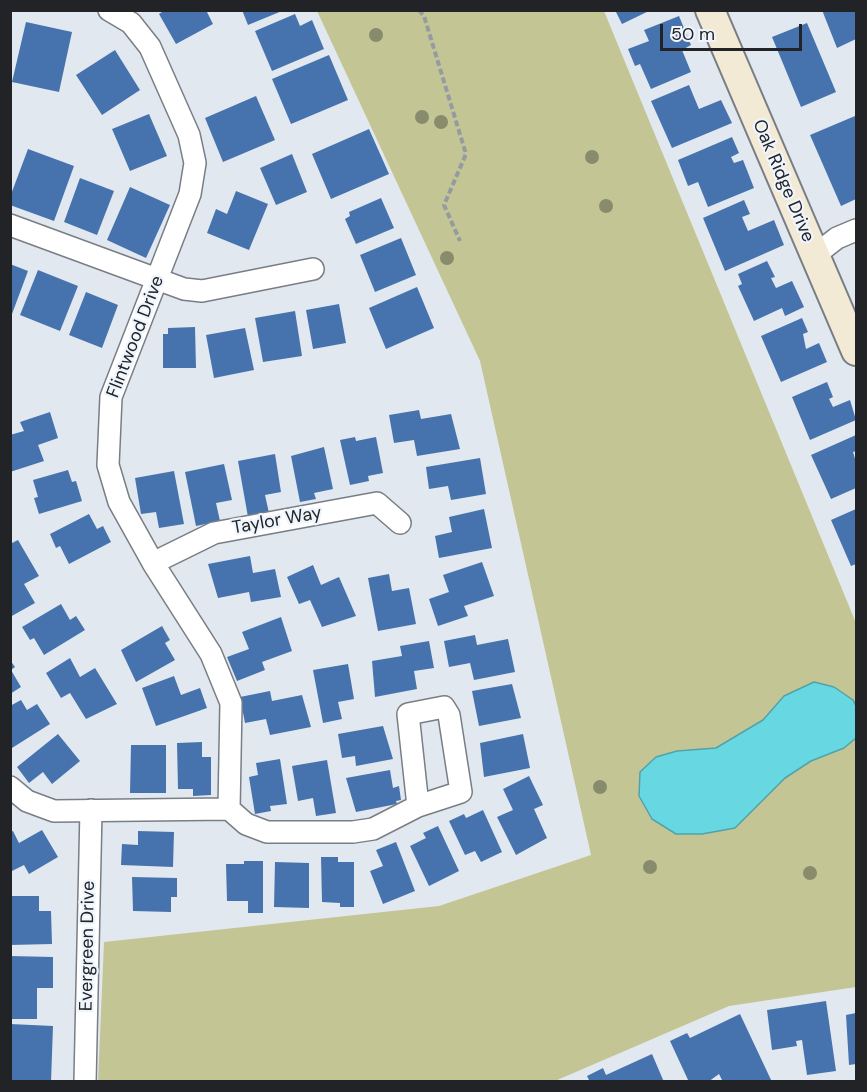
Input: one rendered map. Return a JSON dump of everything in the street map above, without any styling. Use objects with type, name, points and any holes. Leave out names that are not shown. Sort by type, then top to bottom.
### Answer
[{"type":"street","name":"Flintwood Drive","points":[[109,10],[130,23],[150,47],[189,135],[195,163],[190,194],[111,397],[106,449],[108,465],[119,502],[153,563],[211,654],[231,703],[229,809]]},
{"type":"street","name":"Oak Ridge Drive","points":[[711,11],[856,351]]},
{"type":"street","points":[[10,225],[184,290],[202,291],[314,269]]},
{"type":"street","points":[[815,255],[837,238],[856,230]]},
{"type":"street","name":"Taylor Way","points":[[153,563],[214,533],[377,503],[400,523]]},
{"type":"street","points":[[10,787],[27,801],[54,811],[229,809],[246,824],[267,831],[353,832],[373,829],[418,806]]},
{"type":"street","name":"Evergreen Drive","points":[[85,1082],[91,810]]},
{"type":"path","points":[[419,10],[424,16],[466,154],[444,205],[460,241]]},
{"type":"green space","points":[[317,11],[604,11],[856,623],[856,987],[729,1006],[555,1081],[98,1082],[104,942],[439,906],[591,855],[480,361]]},
{"type":"water","points":[[814,682],[834,687],[853,700],[856,706],[856,738],[844,748],[811,761],[785,778],[735,828],[702,834],[676,834],[652,819],[639,796],[640,772],[656,757],[677,751],[716,748],[763,720],[784,696]]},
{"type":"building","points":[[165,10],[206,10],[213,24],[176,44],[159,14]]},
{"type":"building","points":[[242,10],[282,10],[282,11],[248,25]]},
{"type":"building","points":[[615,10],[651,10],[622,24]]},
{"type":"building","points":[[822,10],[856,10],[856,39],[837,48]]},
{"type":"building","points":[[295,14],[300,26],[312,20],[324,49],[272,71],[255,31]]},
{"type":"building","points":[[679,16],[691,45],[682,50],[691,72],[651,89],[640,64],[635,66],[628,49],[649,41],[644,30]]},
{"type":"building","points":[[26,22],[72,32],[59,92],[12,82]]},
{"type":"building","points":[[807,23],[836,92],[801,107],[772,37]]},
{"type":"building","points":[[115,50],[140,90],[102,115],[76,75]]},
{"type":"building","points":[[329,55],[348,100],[291,124],[272,79]]},
{"type":"building","points":[[689,85],[699,109],[721,100],[732,123],[672,148],[651,101]]},
{"type":"building","points":[[256,96],[275,140],[223,162],[205,118]]},
{"type":"building","points":[[149,114],[167,156],[130,171],[112,129]]},
{"type":"building","points":[[855,116],[856,199],[841,206],[810,135]]},
{"type":"building","points":[[369,129],[389,174],[331,199],[312,154]]},
{"type":"building","points":[[732,137],[739,153],[731,157],[734,163],[743,160],[754,188],[708,207],[698,182],[688,186],[678,160]]},
{"type":"building","points":[[28,149],[74,166],[54,221],[10,205],[10,197]]},
{"type":"building","points":[[292,154],[307,192],[276,205],[260,168]]},
{"type":"building","points":[[80,178],[114,191],[97,235],[64,222]]},
{"type":"building","points":[[130,187],[170,205],[146,258],[107,240]]},
{"type":"building","points":[[236,191],[268,204],[249,250],[207,233],[216,209],[227,214]]},
{"type":"building","points":[[381,198],[394,228],[356,244],[345,219],[350,216],[349,212]]},
{"type":"building","points":[[744,200],[750,214],[742,217],[748,231],[774,220],[784,245],[725,271],[703,218]]},
{"type":"building","points":[[401,238],[416,275],[375,292],[360,255]]},
{"type":"building","points":[[767,261],[775,277],[771,278],[776,288],[792,281],[804,307],[785,316],[782,308],[754,321],[738,286],[742,284],[738,274]]},
{"type":"building","points":[[10,264],[28,271],[12,314],[10,313]]},
{"type":"building","points":[[38,270],[78,286],[60,331],[20,315]]},
{"type":"building","points":[[417,287],[434,328],[386,349],[369,308]]},
{"type":"building","points":[[86,292],[118,305],[102,348],[69,335]]},
{"type":"building","points":[[339,304],[346,343],[313,349],[306,310]]},
{"type":"building","points":[[295,311],[302,356],[263,362],[255,318]]},
{"type":"building","points":[[802,318],[808,332],[803,334],[806,349],[819,343],[827,362],[781,382],[761,336]]},
{"type":"building","points":[[195,327],[196,368],[163,368],[163,334],[168,334],[168,328]]},
{"type":"building","points":[[245,328],[254,370],[214,378],[206,335]]},
{"type":"building","points":[[827,382],[833,397],[829,399],[833,407],[850,400],[856,420],[810,440],[792,397]]},
{"type":"building","points":[[419,410],[421,419],[451,414],[460,449],[417,456],[414,440],[394,443],[389,415]]},
{"type":"building","points":[[50,412],[58,438],[38,445],[44,461],[10,472],[10,435],[24,431],[20,422]]},
{"type":"building","points":[[856,435],[856,451],[853,452],[856,462],[856,488],[831,499],[811,455]]},
{"type":"building","points":[[355,437],[356,441],[376,437],[383,473],[368,476],[369,481],[350,485],[340,440]]},
{"type":"building","points":[[324,447],[333,489],[314,493],[316,499],[300,502],[291,456]]},
{"type":"building","points":[[275,454],[281,492],[265,495],[269,513],[248,517],[238,461]]},
{"type":"building","points":[[480,458],[486,494],[451,500],[448,486],[429,489],[426,467]]},
{"type":"building","points":[[224,464],[232,500],[216,503],[220,521],[196,526],[185,472]]},
{"type":"building","points":[[68,470],[72,482],[76,481],[82,501],[39,514],[34,498],[38,497],[33,480]]},
{"type":"building","points":[[174,471],[184,524],[159,528],[156,512],[141,514],[135,478]]},
{"type":"building","points":[[484,509],[492,548],[439,558],[435,536],[452,532],[449,517]]},
{"type":"building","points":[[856,509],[856,564],[851,566],[831,520]]},
{"type":"building","points":[[89,514],[97,529],[103,526],[111,542],[69,564],[60,546],[56,548],[50,534]]},
{"type":"building","points":[[18,540],[39,576],[24,584],[35,603],[10,617],[10,544]]},
{"type":"building","points":[[250,556],[253,573],[275,569],[281,597],[251,602],[249,592],[218,598],[208,564]]},
{"type":"building","points":[[482,562],[494,596],[464,606],[468,616],[438,626],[429,599],[449,592],[443,575]]},
{"type":"building","points":[[313,565],[321,585],[339,577],[356,616],[322,627],[310,600],[299,604],[287,577]]},
{"type":"building","points":[[389,574],[392,591],[409,588],[416,624],[378,631],[368,578]]},
{"type":"building","points":[[61,604],[70,620],[76,616],[85,630],[44,655],[34,638],[30,640],[22,627]]},
{"type":"building","points":[[281,617],[292,651],[262,662],[265,670],[237,681],[227,657],[249,649],[242,632]]},
{"type":"building","points":[[162,626],[170,640],[165,643],[175,660],[136,682],[121,650]]},
{"type":"building","points":[[475,635],[477,645],[508,639],[515,672],[474,680],[470,663],[449,667],[444,641]]},
{"type":"building","points":[[429,641],[434,668],[414,671],[417,689],[375,697],[372,661],[402,656],[400,646]]},
{"type":"building","points":[[70,658],[80,677],[95,668],[117,704],[86,719],[70,693],[61,698],[46,673]]},
{"type":"building","points":[[10,660],[15,667],[11,670],[21,687],[10,694]]},
{"type":"building","points":[[348,664],[354,699],[338,702],[342,719],[323,723],[313,670]]},
{"type":"building","points":[[174,676],[181,695],[200,688],[207,708],[156,726],[142,688]]},
{"type":"building","points":[[512,684],[521,718],[479,726],[472,691]]},
{"type":"building","points":[[270,691],[272,701],[302,695],[311,727],[270,735],[266,719],[245,723],[240,697]]},
{"type":"building","points":[[21,700],[27,710],[37,704],[50,724],[12,748],[10,706]]},
{"type":"building","points":[[383,726],[393,759],[356,766],[355,756],[342,758],[338,734]]},
{"type":"building","points":[[58,734],[80,761],[52,784],[43,772],[29,783],[17,767]]},
{"type":"building","points":[[523,734],[530,768],[484,777],[480,743]]},
{"type":"building","points":[[202,742],[202,757],[211,757],[211,795],[193,796],[193,789],[178,789],[177,743]]},
{"type":"building","points":[[131,745],[166,745],[166,793],[130,793]]},
{"type":"building","points":[[280,759],[287,804],[270,806],[271,811],[255,814],[249,777],[258,775],[256,763]]},
{"type":"building","points":[[327,760],[336,813],[316,816],[313,798],[298,801],[292,766]]},
{"type":"building","points":[[390,770],[393,788],[399,786],[401,800],[396,801],[397,804],[356,812],[346,778]]},
{"type":"building","points":[[529,776],[543,805],[534,809],[547,838],[516,855],[497,817],[513,810],[503,789]]},
{"type":"building","points":[[483,810],[502,852],[481,862],[475,851],[465,855],[449,821],[464,814],[466,818]]},
{"type":"building","points":[[438,826],[459,871],[429,886],[410,846],[426,838],[423,833]]},
{"type":"building","points":[[42,830],[58,857],[29,874],[24,865],[10,872],[10,832],[13,831],[19,843]]},
{"type":"building","points":[[138,831],[174,832],[173,867],[121,865],[122,844],[138,845]]},
{"type":"building","points":[[396,842],[415,891],[383,904],[370,871],[383,866],[376,850]]},
{"type":"building","points":[[321,857],[338,857],[338,862],[354,862],[354,907],[340,907],[340,903],[322,902]]},
{"type":"building","points":[[244,861],[263,861],[263,913],[248,913],[248,901],[227,901],[226,864],[244,864]]},
{"type":"building","points":[[275,862],[309,863],[309,908],[274,907]]},
{"type":"building","points":[[132,877],[177,878],[177,897],[171,897],[171,912],[133,911]]},
{"type":"building","points":[[10,896],[39,896],[39,911],[51,911],[52,944],[10,945]]},
{"type":"building","points":[[10,956],[53,957],[53,988],[37,988],[37,1019],[10,1019]]},
{"type":"building","points":[[826,1001],[836,1071],[807,1075],[802,1040],[796,1041],[797,1046],[772,1050],[767,1010]]},
{"type":"building","points":[[856,1013],[856,1064],[849,1065],[846,1015]]},
{"type":"building","points":[[740,1014],[772,1082],[723,1082],[719,1074],[708,1082],[689,1082],[670,1041],[687,1033],[690,1038]]},
{"type":"building","points":[[10,1024],[53,1026],[51,1082],[10,1080]]},
{"type":"building","points":[[652,1054],[664,1082],[590,1082],[587,1076],[603,1068],[606,1075]]}]
